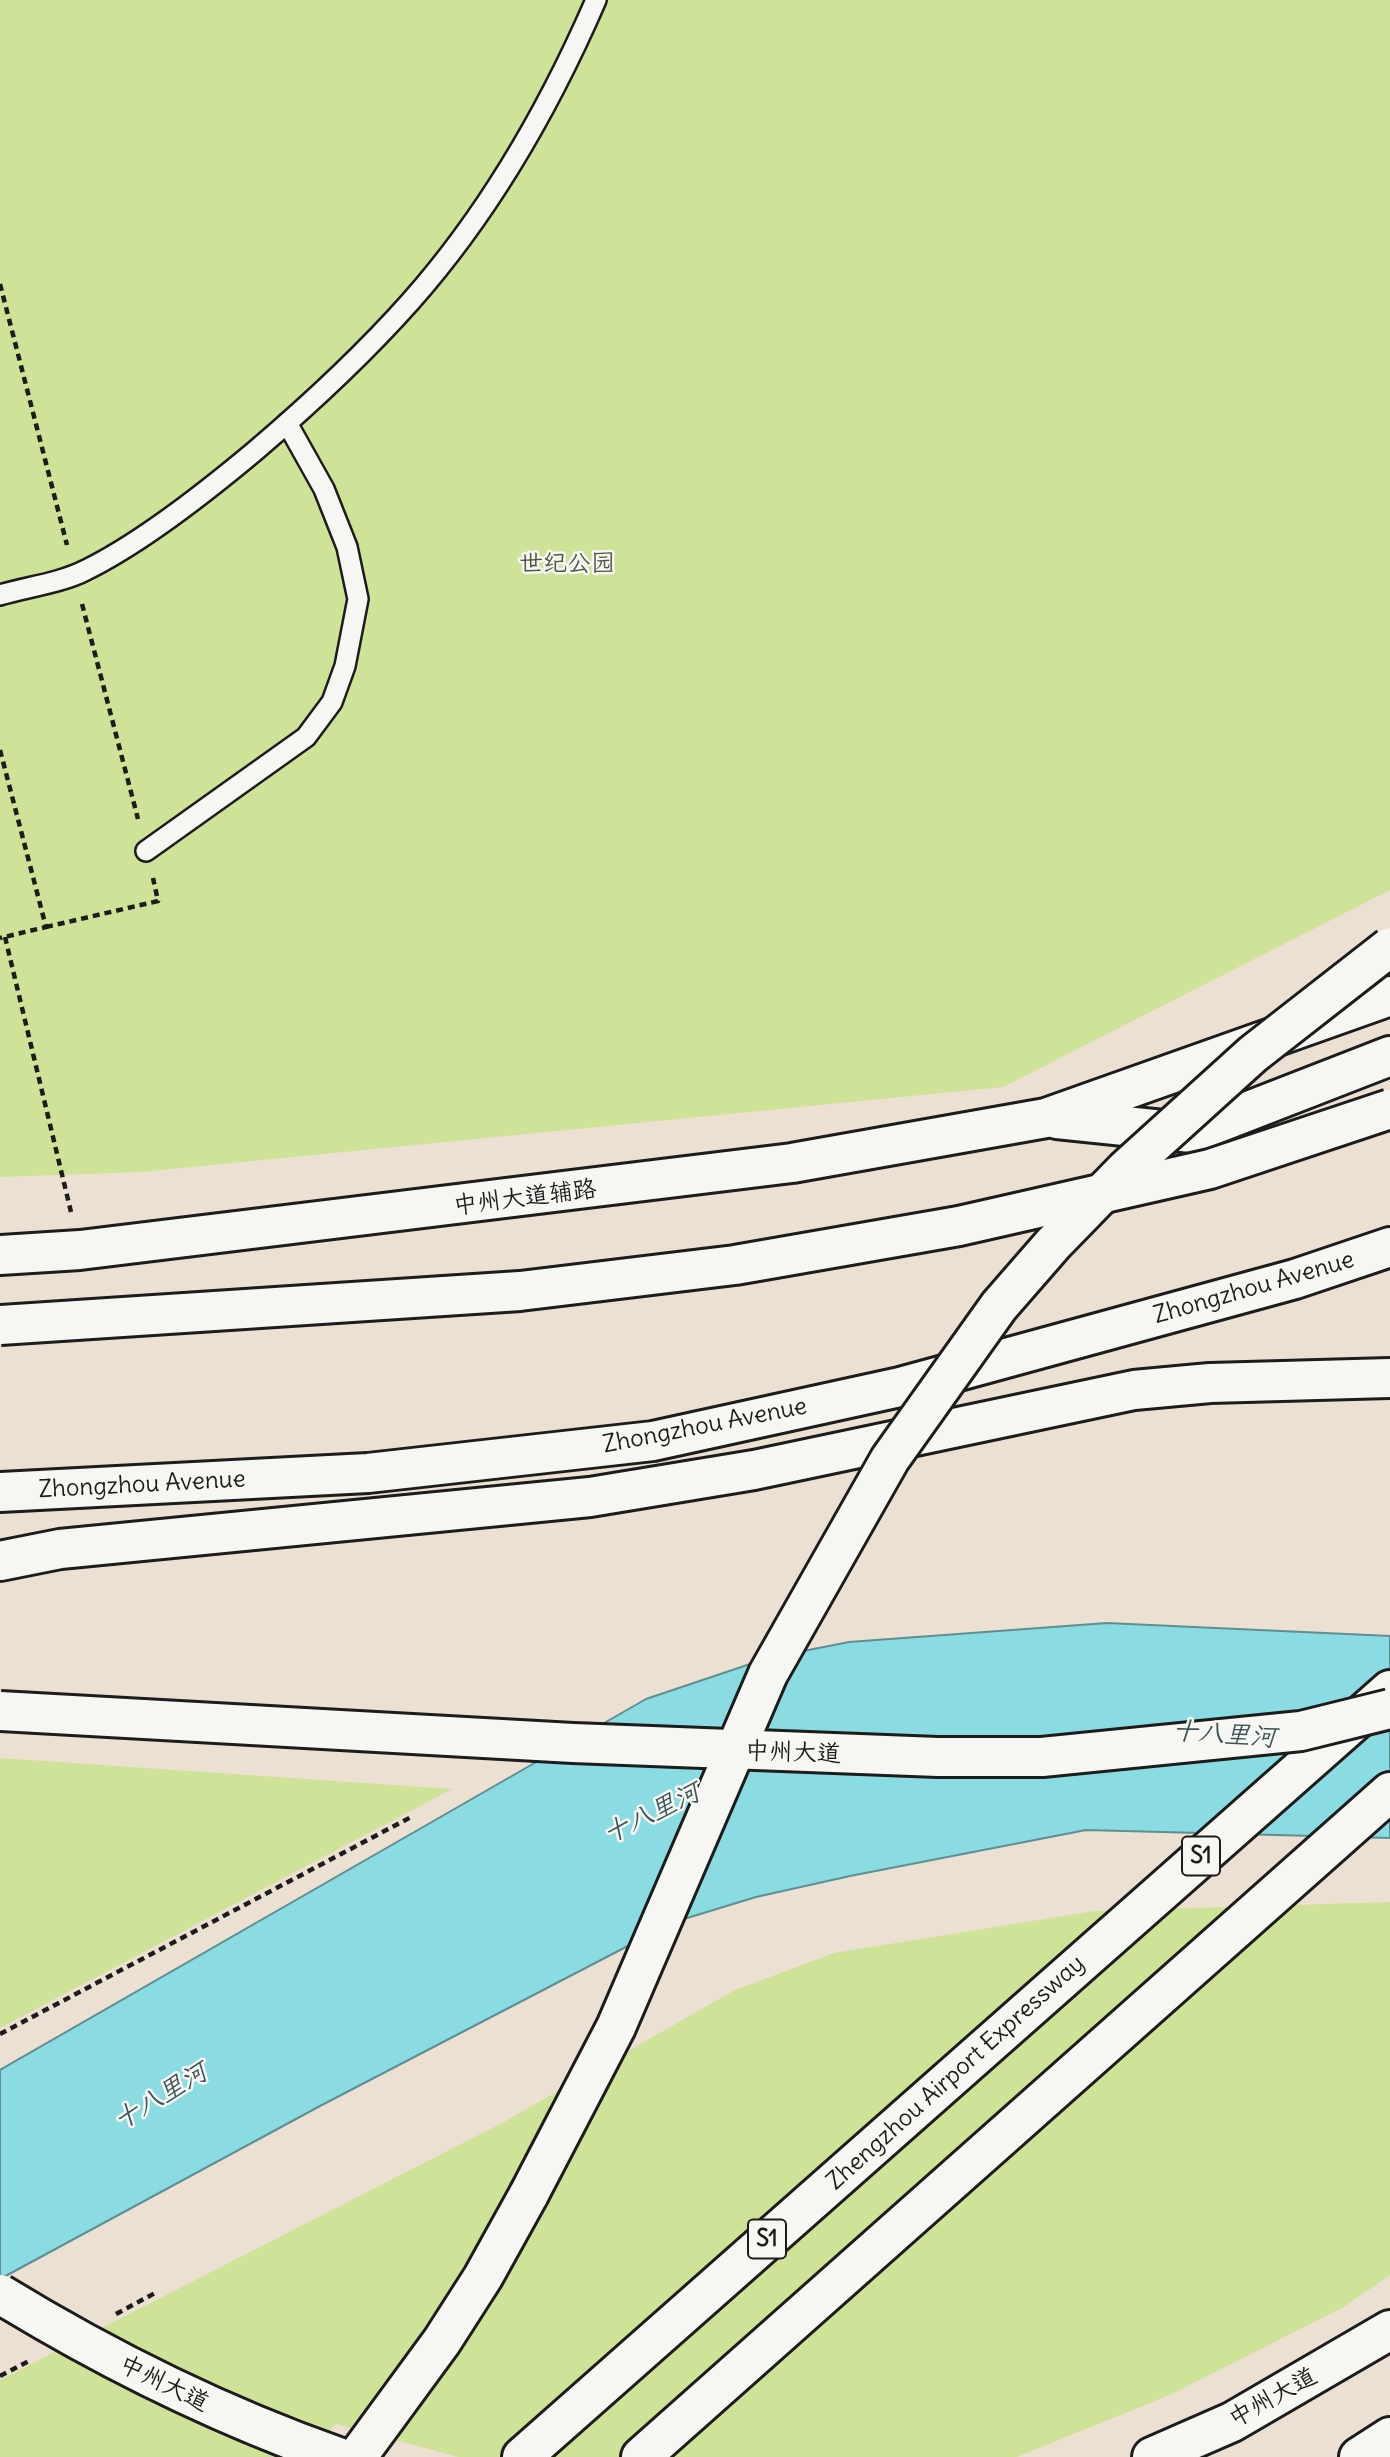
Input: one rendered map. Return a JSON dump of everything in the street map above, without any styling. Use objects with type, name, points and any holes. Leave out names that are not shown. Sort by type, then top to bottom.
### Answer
[{"type":"main road","points":[[357,2457],[442,2341],[529,2194],[616,2027],[768,1674],[813,1589],[897,1449],[999,1306],[1053,1244],[1126,1169],[1253,1054],[1390,947]]},
{"type":"main road","points":[[1046,1118],[1390,996]]},
{"type":"main road","points":[[1046,1118],[1192,1133],[1390,1056]]},
{"type":"main road","points":[[0,1325],[520,1291],[735,1265],[958,1226],[1210,1169],[1390,1109]]},
{"type":"main road","name":"中州大道辅路","points":[[0,1255],[80,1250],[792,1163],[1046,1118]]},
{"type":"main road","name":"Zhongzhou Avenue","points":[[0,1492],[368,1473],[653,1441],[900,1387],[1296,1279],[1390,1247]]},
{"type":"main road","points":[[0,1561],[60,1549],[590,1497],[754,1470],[1134,1390],[1210,1383],[1390,1378]]},
{"type":"main road","name":"Zhengzhou Airport Expressway","points":[[522,2457],[1390,1690]]},
{"type":"main road","name":"中州大道","points":[[0,1711],[788,1754],[1042,1757],[1301,1731],[1390,1709]]},
{"type":"main road","points":[[641,2457],[1390,1792]]},
{"type":"main road","name":"中州大道","points":[[0,2294],[100,2354],[255,2428],[338,2457]]},
{"type":"main road","name":"中州大道","points":[[1152,2457],[1232,2422],[1390,2330]]},
{"type":"main road","points":[[1359,2457],[1390,2437]]},
{"type":"lane","points":[[0,595],[85,571],[178,512],[287,423],[365,351],[449,254],[523,141],[581,34],[596,0]]},
{"type":"lane","points":[[146,851],[306,737],[332,702],[345,666],[358,599],[347,547],[324,489],[287,423]]},
{"type":"path","points":[[0,284],[158,901],[2,938],[80,1250]]},
{"type":"path","points":[[0,750],[46,927]]},
{"type":"path","points":[[0,2034],[413,1816]]},
{"type":"green space","name":"世纪公园","points":[[0,0],[1390,0],[1390,890],[1003,1087],[141,1172],[0,1177]]},
{"type":"green space","points":[[0,1758],[452,1789],[0,2028]]},
{"type":"green space","points":[[1390,1902],[1390,2275],[1342,2308],[1172,2394],[1017,2457],[458,2457],[336,2424],[306,2457],[0,2457],[0,2380],[504,2122],[735,1990],[834,1953],[1094,1911]]},
{"type":"water","name":"十八里河","points":[[1107,1623],[1390,1636],[1390,1838],[1086,1830],[850,1876],[756,1897],[674,1922],[320,2106],[0,2279],[0,2070],[646,1699],[768,1658],[849,1642]]}]
